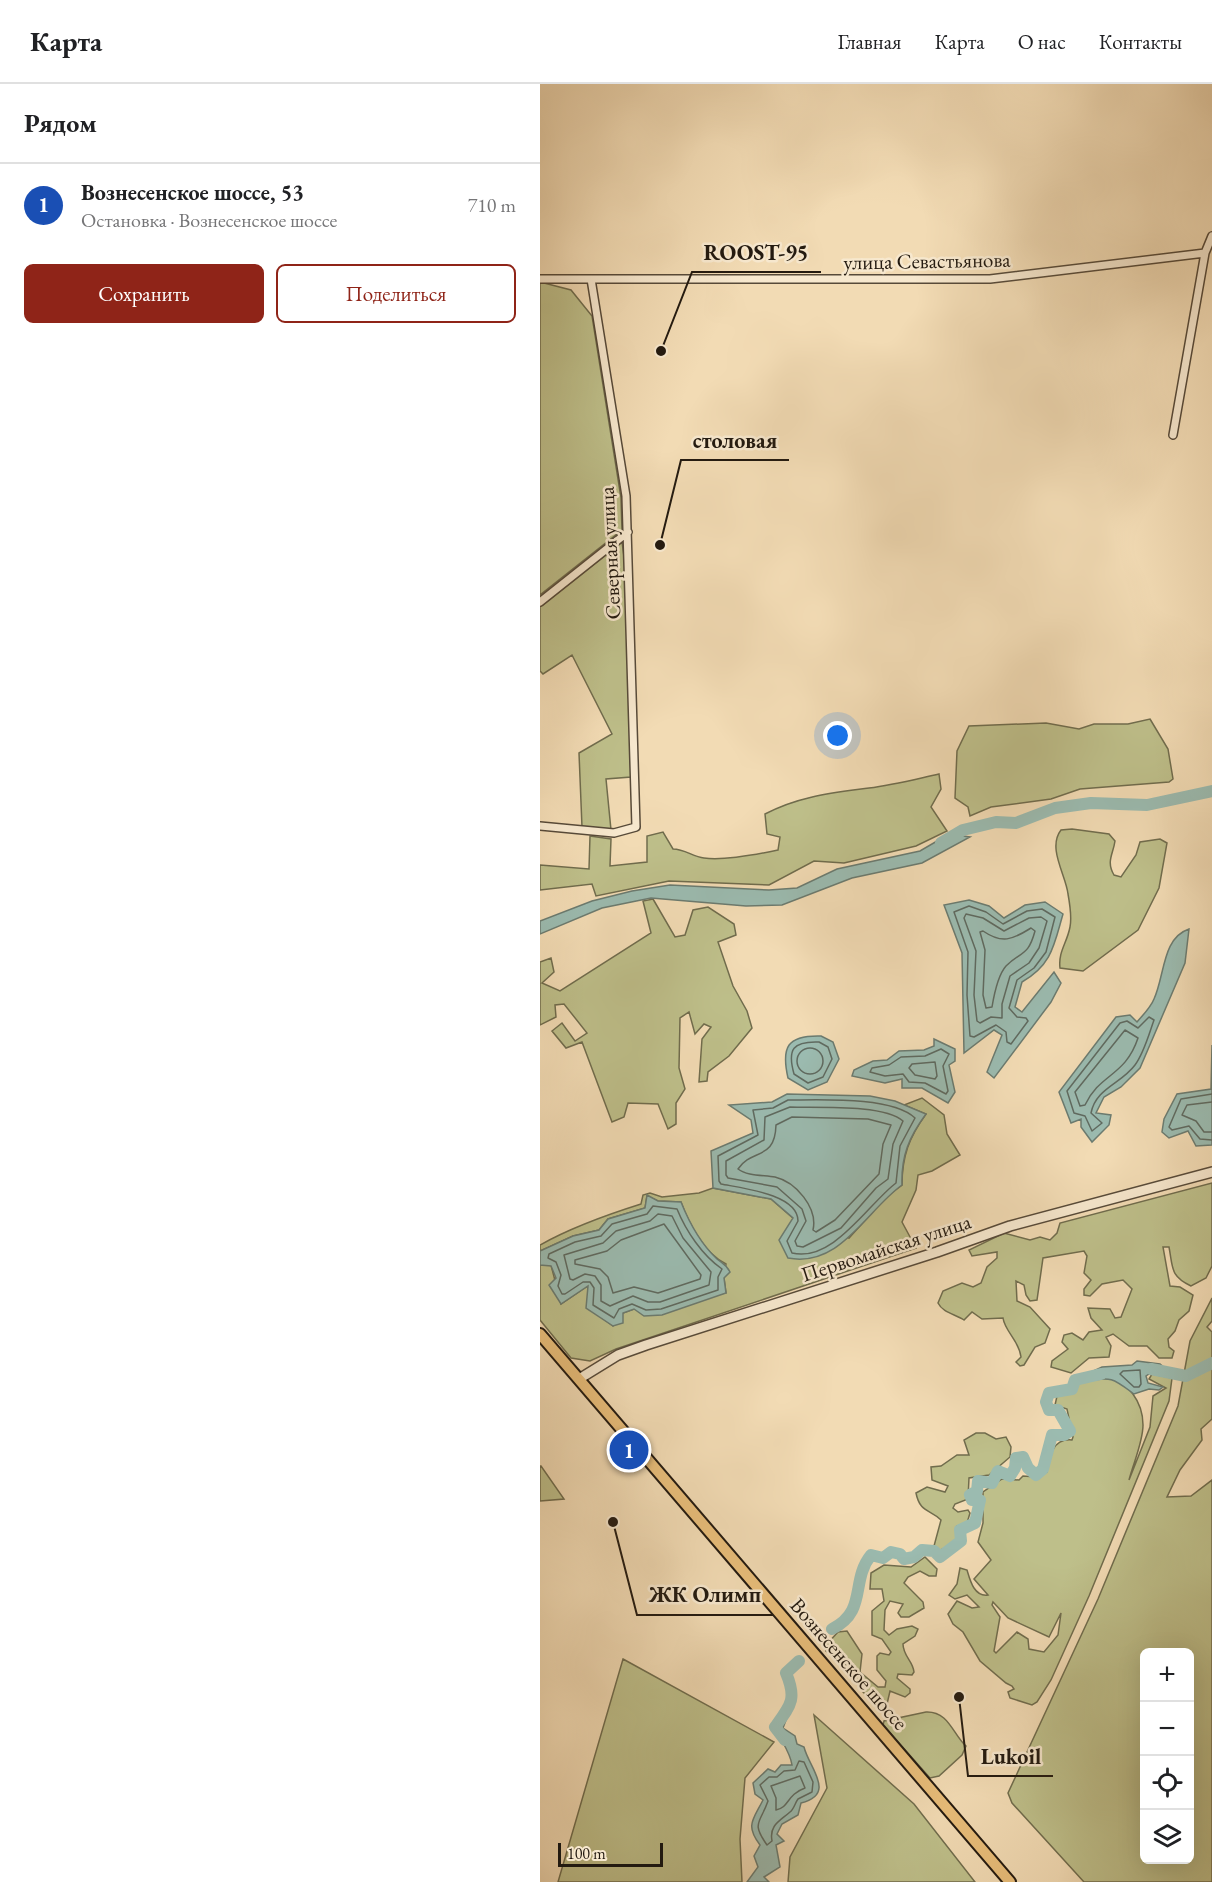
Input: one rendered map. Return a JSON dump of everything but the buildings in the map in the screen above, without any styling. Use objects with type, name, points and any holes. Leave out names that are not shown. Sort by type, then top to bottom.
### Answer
[{"type":"main road","name":"Вознесенское шоссе","points":[[540,1334],[1010,1882]]},
{"type":"street","points":[[1173,435],[1205,253],[1212,236]]},
{"type":"street","name":"улица Севастьянова","points":[[540,279],[990,279],[1205,253]]},
{"type":"street","name":"Северная улица","points":[[540,826],[614,833],[636,827],[626,496],[591,279]]},
{"type":"street","points":[[540,602],[628,532]]},
{"type":"street","name":"Первомайская улица","points":[[579,1379],[618,1355],[646,1345],[937,1252],[1010,1226],[1212,1172]]},
{"type":"green space","points":[[540,282],[571,290],[592,316],[621,498],[622,530],[540,595]]},
{"type":"green space","points":[[622,542],[625,564],[631,777],[606,779],[611,830],[582,827],[579,753],[612,734],[572,655],[543,674],[540,671],[540,607]]},
{"type":"green space","points":[[1150,719],[1168,749],[1173,779],[1169,782],[1080,789],[1051,799],[991,807],[970,816],[968,807],[955,798],[957,751],[969,726],[1046,723],[1079,729],[1094,724],[1128,724]]},
{"type":"green space","points":[[939,774],[941,789],[931,807],[947,831],[916,846],[844,863],[814,861],[769,885],[669,881],[596,896],[592,884],[540,890],[540,865],[589,869],[590,836],[611,839],[610,866],[647,862],[647,836],[663,832],[673,849],[712,859],[741,857],[778,850],[780,837],[767,834],[765,814],[778,808],[816,796]]},
{"type":"green space","points":[[1072,829],[1109,834],[1115,841],[1110,862],[1112,870],[1114,875],[1121,877],[1136,855],[1140,842],[1160,839],[1167,843],[1159,888],[1138,930],[1083,971],[1060,968],[1060,957],[1069,933],[1071,915],[1067,887],[1058,862],[1056,845],[1061,830]]},
{"type":"green space","points":[[653,899],[675,937],[685,935],[693,910],[708,907],[734,924],[736,935],[718,942],[733,986],[747,1011],[752,1028],[729,1056],[708,1072],[707,1081],[699,1082],[702,1039],[711,1027],[704,1024],[695,1034],[689,1012],[680,1018],[679,1068],[685,1089],[676,1103],[676,1124],[668,1129],[658,1104],[628,1103],[624,1117],[612,1122],[582,1042],[566,1048],[552,1031],[562,1023],[575,1041],[587,1033],[564,1004],[555,1005],[556,1017],[540,1025],[540,962],[551,958],[554,972],[542,983],[560,991],[651,933],[643,901]]},
{"type":"green space","points":[[922,1098],[944,1115],[947,1134],[960,1155],[932,1171],[918,1175],[916,1190],[902,1222],[916,1248],[616,1349],[590,1361],[571,1358],[540,1320],[540,1265],[551,1265],[561,1304],[589,1285],[601,1317],[613,1326],[623,1313],[634,1309],[726,1293],[724,1278],[726,1264],[704,1245],[688,1219],[681,1202],[658,1201],[647,1196],[645,1208],[608,1219],[599,1230],[573,1236],[540,1251],[540,1245],[564,1233],[641,1204],[643,1195],[650,1193],[662,1197],[699,1193],[713,1188],[771,1199],[793,1218],[849,1238],[886,1197],[902,1185],[903,1165],[908,1148],[926,1114],[904,1105]]},
{"type":"green space","points":[[1212,1183],[1212,1266],[1206,1278],[1191,1286],[1179,1279],[1172,1266],[1169,1247],[1163,1247],[1170,1286],[1180,1287],[1193,1295],[1189,1311],[1179,1320],[1175,1331],[1168,1339],[1169,1347],[1174,1351],[1172,1358],[1159,1358],[1147,1346],[1129,1346],[1113,1334],[1106,1337],[1111,1346],[1109,1357],[1089,1358],[1071,1373],[1051,1367],[1052,1361],[1068,1349],[1062,1342],[1064,1335],[1072,1333],[1083,1340],[1089,1332],[1102,1330],[1091,1318],[1088,1308],[1110,1309],[1115,1318],[1121,1317],[1132,1289],[1123,1280],[1102,1284],[1090,1296],[1084,1295],[1084,1289],[1091,1280],[1084,1273],[1087,1256],[1084,1251],[1043,1258],[1037,1300],[1030,1301],[1024,1285],[1016,1281],[1017,1301],[1030,1307],[1050,1329],[1045,1343],[1035,1347],[1024,1365],[1020,1366],[1016,1362],[1021,1357],[1020,1351],[1006,1328],[1003,1318],[982,1319],[972,1312],[964,1320],[946,1311],[938,1303],[943,1291],[962,1283],[973,1287],[981,1283],[987,1267],[997,1258],[997,1252],[972,1256],[969,1250],[1004,1233],[1030,1240],[1040,1237],[1050,1240],[1057,1233],[1060,1223]]},
{"type":"green space","points":[[1212,1298],[1212,1321],[1207,1327],[1212,1332],[1212,1419],[1201,1429],[1202,1440],[1180,1470],[1167,1497],[1191,1496],[1212,1480],[1212,1882],[1084,1882],[1012,1803],[1008,1793],[1098,1599],[1178,1406],[1190,1341]]},
{"type":"green space","points":[[1152,1374],[1172,1378],[1169,1401],[1089,1596],[1051,1680],[1037,1702],[1032,1705],[1010,1698],[1008,1692],[1014,1689],[1012,1686],[980,1661],[963,1632],[953,1624],[948,1614],[957,1601],[972,1608],[979,1607],[967,1595],[955,1599],[949,1595],[957,1584],[960,1568],[967,1570],[976,1591],[988,1595],[974,1579],[991,1560],[978,1542],[983,1523],[983,1492],[1002,1479],[1019,1480],[1023,1476],[1037,1477],[1047,1472],[1053,1449],[1060,1442],[1072,1440],[1073,1437],[1067,1409],[1055,1405],[1057,1396],[1073,1392],[1078,1383],[1103,1376],[1121,1383],[1133,1394],[1142,1416],[1143,1432],[1129,1480],[1150,1427],[1153,1396],[1166,1388],[1149,1379]],"holes":[[[993,1602],[1008,1618],[1049,1637],[1061,1613],[1058,1635],[1044,1652],[1029,1649],[1028,1639],[1017,1632],[996,1653],[994,1651],[1000,1617],[992,1605]]]},
{"type":"green space","points":[[976,1433],[985,1433],[996,1439],[1006,1437],[1011,1447],[1010,1457],[989,1475],[969,1478],[968,1499],[955,1504],[953,1508],[958,1512],[968,1510],[970,1513],[967,1523],[957,1526],[956,1542],[939,1551],[934,1546],[941,1520],[920,1504],[916,1493],[927,1487],[945,1492],[948,1486],[932,1480],[931,1467],[941,1466],[957,1455],[969,1455],[964,1440]]},
{"type":"green space","points":[[541,1466],[564,1499],[540,1501]]},
{"type":"green space","points":[[925,1557],[937,1569],[936,1576],[929,1576],[920,1571],[908,1577],[904,1583],[923,1602],[924,1608],[909,1617],[901,1617],[898,1613],[903,1604],[890,1601],[885,1610],[884,1630],[889,1635],[897,1629],[912,1626],[918,1629],[915,1636],[903,1644],[914,1672],[912,1675],[898,1674],[897,1678],[910,1689],[910,1693],[905,1697],[890,1691],[887,1704],[878,1706],[863,1692],[845,1664],[826,1651],[826,1645],[838,1632],[847,1631],[862,1654],[860,1672],[878,1687],[885,1687],[886,1681],[877,1670],[877,1656],[880,1653],[889,1655],[891,1652],[882,1639],[872,1635],[872,1611],[884,1601],[882,1589],[870,1589],[871,1573],[884,1565],[911,1567]]},
{"type":"green space","points":[[623,1659],[774,1742],[745,1778],[740,1839],[742,1882],[558,1882]]},
{"type":"green space","points":[[926,1712],[940,1715],[945,1719],[966,1746],[962,1755],[939,1776],[930,1778],[883,1725],[884,1721]]},
{"type":"green space","points":[[814,1715],[914,1804],[975,1882],[788,1882],[790,1857],[827,1788]]},
{"type":"water","points":[[949,834],[970,837],[922,863],[852,878],[782,905],[746,906],[651,898],[602,908],[540,934],[540,921],[592,901],[632,891],[670,885],[769,890],[797,888],[837,869],[920,851]]},
{"type":"water","points":[[969,900],[989,906],[1004,918],[1025,905],[1045,902],[1063,914],[1046,961],[1040,969],[1022,982],[1015,1007],[1022,1012],[1054,972],[1061,983],[1051,1002],[994,1078],[987,1072],[1002,1035],[994,1030],[964,1053],[962,953],[944,905]]},
{"type":"water","points":[[1189,929],[1185,963],[1140,1068],[1121,1087],[1104,1097],[1096,1113],[1111,1115],[1109,1125],[1092,1142],[1081,1127],[1081,1119],[1071,1123],[1059,1092],[1116,1017],[1130,1015],[1137,1022],[1147,1011],[1158,989],[1169,949],[1180,934]]},
{"type":"water","points":[[821,1036],[833,1042],[839,1059],[827,1082],[808,1090],[788,1078],[786,1051],[789,1045],[801,1038]]},
{"type":"water","points":[[934,1039],[955,1049],[955,1061],[949,1065],[955,1092],[948,1103],[922,1088],[902,1088],[902,1079],[885,1083],[852,1076],[854,1070],[873,1061],[887,1060],[899,1051],[924,1050],[934,1046]]},
{"type":"water","points":[[1212,1045],[1212,1145],[1196,1146],[1188,1131],[1169,1138],[1162,1132],[1164,1119],[1177,1094],[1211,1089]]},
{"type":"water","points":[[787,1094],[870,1096],[895,1101],[926,1114],[907,1147],[902,1185],[837,1246],[823,1254],[806,1259],[788,1258],[779,1240],[793,1218],[771,1199],[713,1188],[711,1151],[753,1133],[751,1120],[729,1105],[772,1102]]},
{"type":"water","points":[[647,1195],[658,1201],[681,1202],[701,1240],[730,1272],[724,1278],[726,1293],[662,1315],[644,1316],[634,1309],[623,1313],[623,1323],[613,1326],[586,1308],[588,1286],[561,1304],[549,1285],[556,1278],[551,1266],[540,1265],[540,1251],[573,1236],[599,1230],[608,1219],[645,1208]]},
{"type":"water","points":[[1137,1361],[1160,1364],[1166,1369],[1163,1373],[1152,1372],[1146,1376],[1148,1383],[1163,1387],[1159,1390],[1149,1389],[1134,1394],[1112,1380],[1087,1381],[1087,1374],[1102,1367],[1132,1365]]},
{"type":"water","points":[[791,1707],[783,1728],[795,1736],[797,1744],[804,1747],[819,1787],[812,1799],[801,1803],[798,1815],[782,1824],[777,1834],[784,1841],[776,1845],[780,1867],[764,1877],[769,1882],[747,1882],[758,1867],[754,1856],[760,1845],[755,1838],[752,1822],[763,1800],[755,1794],[753,1783],[768,1769],[775,1772],[781,1765],[792,1765],[775,1727]]},
{"type":"waterway","points":[[941,843],[963,830],[996,822],[1016,823],[1055,808],[1091,803],[1147,805],[1212,791]]},
{"type":"waterway","points":[[1151,1369],[1186,1376],[1212,1363]]},
{"type":"waterway","points":[[832,1629],[843,1622],[855,1605],[861,1575],[871,1555],[883,1558],[891,1552],[900,1554],[904,1559],[914,1557],[922,1550],[934,1551],[940,1557],[961,1541],[960,1530],[975,1523],[980,1500],[972,1500],[970,1495],[977,1491],[978,1481],[992,1483],[998,1471],[1010,1476],[1015,1468],[1016,1458],[1023,1457],[1028,1468],[1036,1475],[1043,1469],[1052,1435],[1064,1435],[1070,1431],[1058,1410],[1049,1410],[1046,1402],[1049,1393],[1072,1389],[1075,1380],[1101,1374]]},
{"type":"waterway","points":[[785,1740],[775,1727],[791,1702],[791,1689],[786,1673],[799,1661]]},
{"type":"place","name":"ROOST-95","points":[[661,351]]},
{"type":"place","name":"столовая","points":[[660,545]]},
{"type":"place","name":"Вознесенское шоссе, 53","points":[[629,1450]]},
{"type":"place","name":"ЖК Олимп","points":[[613,1522]]},
{"type":"place","name":"Lukoil","points":[[959,1697]]}]
